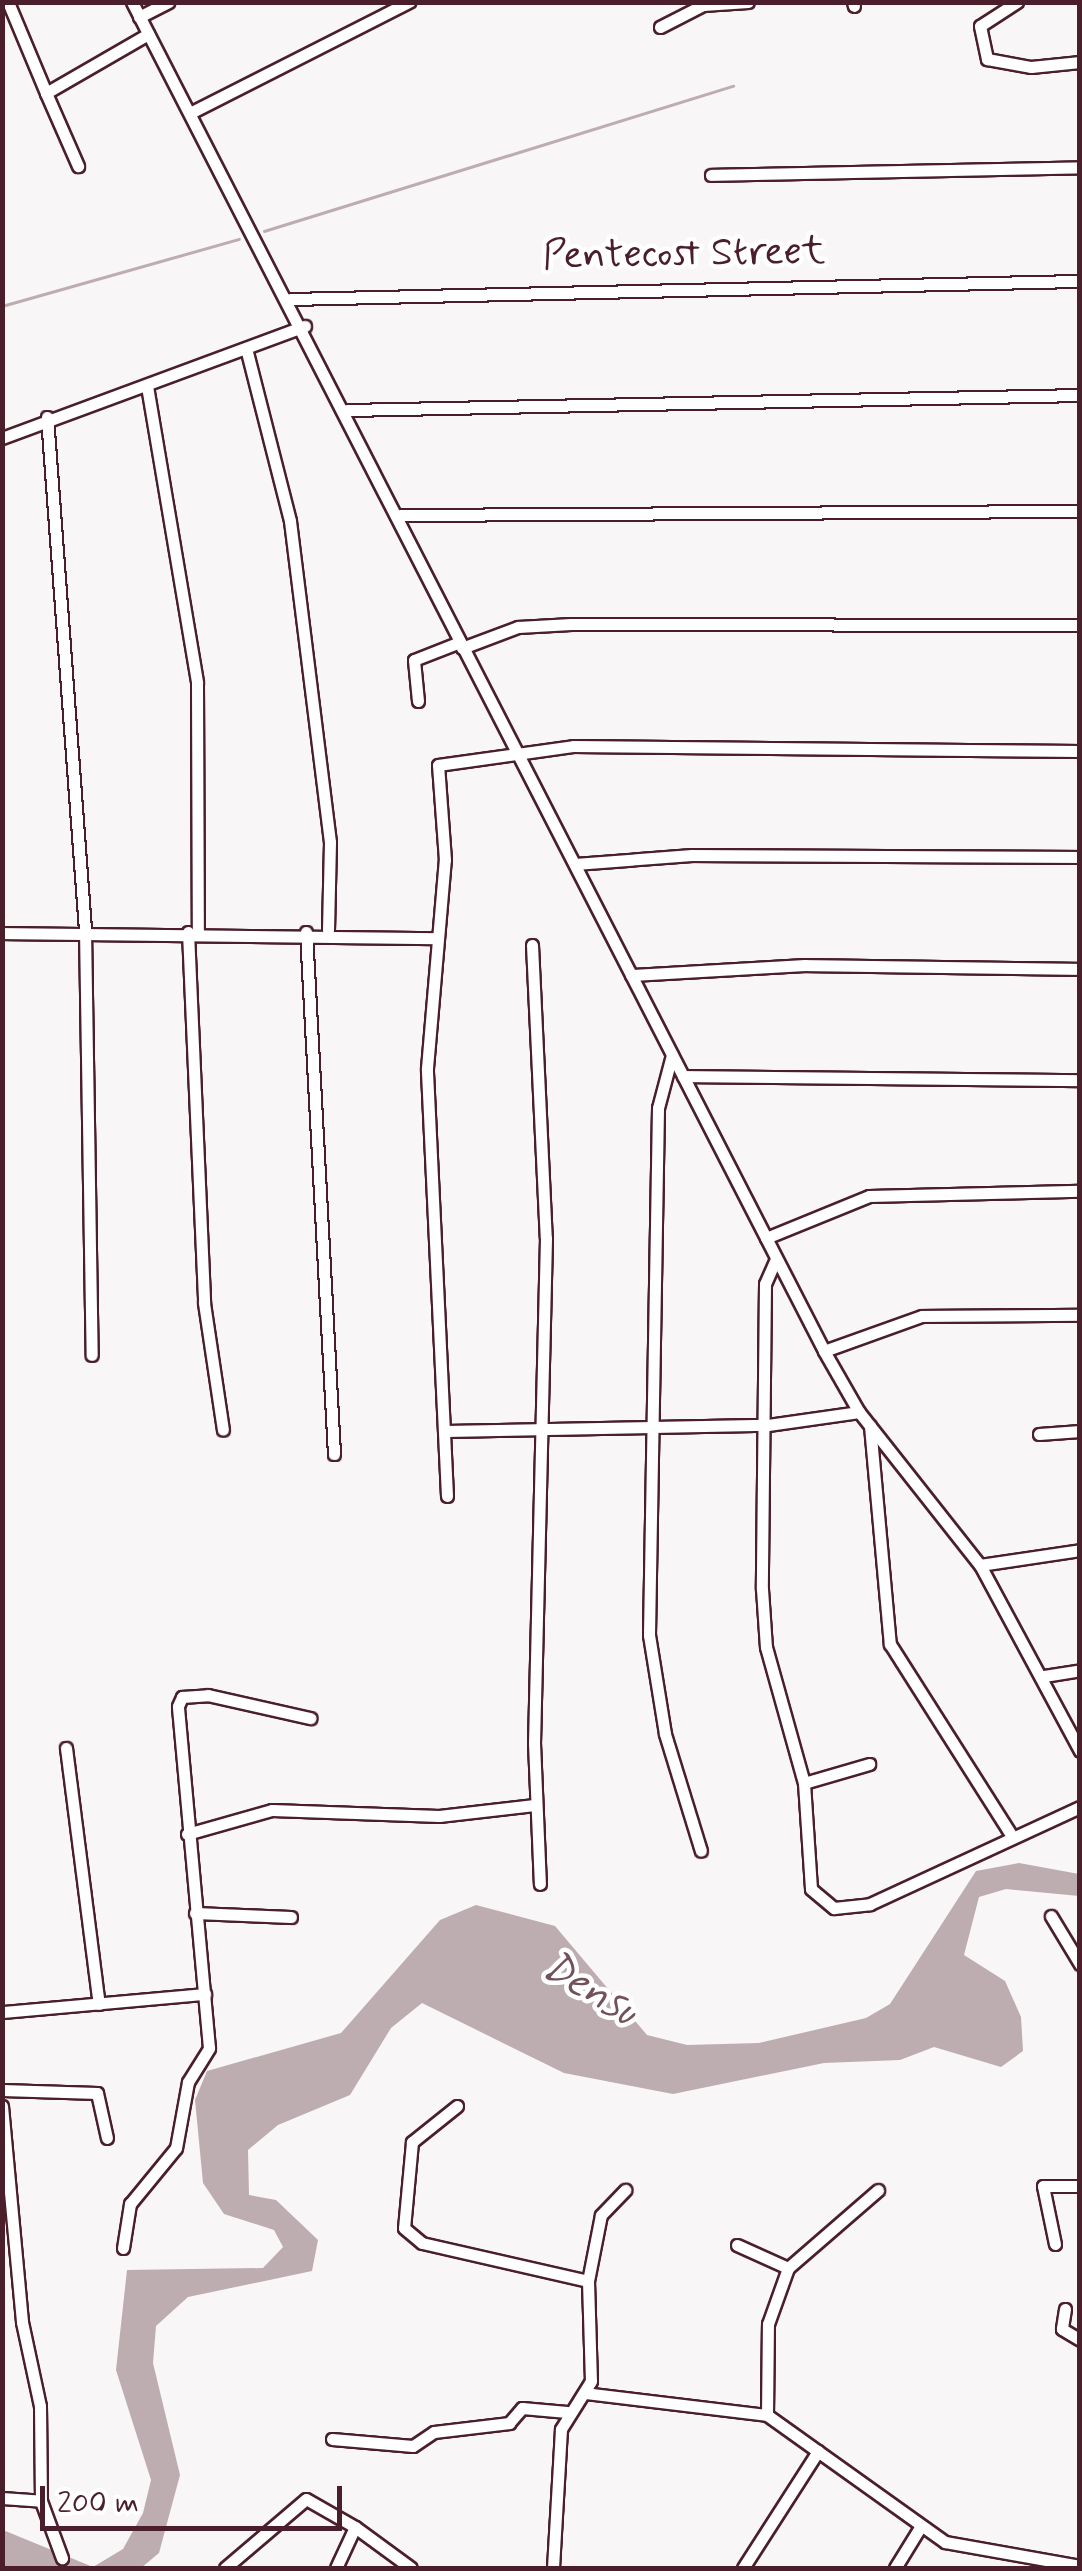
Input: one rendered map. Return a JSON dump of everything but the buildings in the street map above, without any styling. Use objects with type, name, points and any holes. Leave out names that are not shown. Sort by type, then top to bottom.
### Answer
[{"type":"street","points":[[8,2],[78,166]]},
{"type":"street","points":[[132,2],[305,326],[461,645],[522,749],[575,864],[824,1350],[859,1412],[980,1565],[1044,1676],[1080,1751]]},
{"type":"street","points":[[140,16],[168,2]]},
{"type":"street","points":[[190,113],[409,2]]},
{"type":"street","points":[[660,26],[703,5],[748,2]]},
{"type":"street","points":[[1017,2],[980,26],[987,59],[1031,67],[1080,62]]},
{"type":"street","points":[[46,93],[148,34]]},
{"type":"street","points":[[712,175],[1080,168]]},
{"type":"street","name":"Pentecost Street","points":[[290,300],[1080,281]]},
{"type":"street","points":[[2,438],[47,417],[247,352],[305,326]]},
{"type":"street","points":[[247,352],[290,521],[330,842],[328,930]]},
{"type":"street","points":[[147,386],[197,683],[193,932],[204,1303],[223,1430]]},
{"type":"street","points":[[347,410],[1080,395]]},
{"type":"street","points":[[47,417],[85,930],[92,1355]]},
{"type":"street","points":[[400,515],[1080,510]]},
{"type":"street","points":[[418,701],[414,660],[518,627],[1080,625]]},
{"type":"street","points":[[447,1496],[428,1103],[433,938],[445,860],[438,766],[522,749],[1080,751]]},
{"type":"street","points":[[575,864],[799,854],[1080,857]]},
{"type":"street","points":[[2,933],[328,930],[433,938]]},
{"type":"street","points":[[306,932],[334,1454]]},
{"type":"street","points":[[532,944],[546,1218],[534,1805],[540,1884]]},
{"type":"street","points":[[631,975],[805,965],[1080,969]]},
{"type":"street","points":[[672,1055],[658,1108],[654,1684],[701,1850]]},
{"type":"street","points":[[684,1076],[1080,1080]]},
{"type":"street","points":[[766,1238],[869,1196],[1080,1192]]},
{"type":"street","points":[[776,1259],[765,1284],[766,1647],[804,1784],[807,1880],[834,1908],[870,1904],[1010,1834],[1080,1807]]},
{"type":"street","points":[[824,1350],[922,1316],[1080,1315]]},
{"type":"street","points":[[446,1430],[768,1425],[859,1412]]},
{"type":"street","points":[[870,1426],[890,1644],[1010,1834]]},
{"type":"street","points":[[1039,1434],[1080,1431]]},
{"type":"street","points":[[980,1565],[1080,1550]]},
{"type":"street","points":[[1044,1676],[1080,1670]]},
{"type":"street","points":[[122,2248],[130,2204],[176,2148],[188,2082],[208,2056],[205,1994],[176,1739],[182,1697],[310,1718]]},
{"type":"street","points":[[66,1748],[99,2004]]},
{"type":"street","points":[[804,1784],[870,1764]]},
{"type":"street","points":[[187,1834],[272,1810],[438,1816],[534,1805]]},
{"type":"street","points":[[196,1914],[291,1916]]},
{"type":"street","points":[[1051,1916],[1080,1964]]},
{"type":"street","points":[[2,2012],[205,1994]]},
{"type":"street","points":[[2,2090],[97,2093],[108,2138]]},
{"type":"street","points":[[2,2106],[22,2322],[40,2406],[41,2502],[62,2558]]},
{"type":"street","points":[[458,2106],[412,2142],[404,2228],[422,2243],[588,2282]]},
{"type":"street","points":[[1055,2244],[1043,2186],[1080,2186]]},
{"type":"street","points":[[554,2568],[568,2412],[585,2393],[588,2282],[601,2215],[625,2190]]},
{"type":"street","points":[[768,2415],[768,2324],[788,2268],[878,2190]]},
{"type":"street","points":[[738,2245],[788,2268]]},
{"type":"street","points":[[1065,2310],[1062,2329],[1080,2340]]},
{"type":"street","points":[[585,2393],[768,2415],[919,2529],[1004,2562],[1080,2566]]},
{"type":"street","points":[[332,2439],[414,2446],[434,2432],[501,2426],[522,2408],[568,2412]]},
{"type":"street","points":[[743,2568],[818,2451]]},
{"type":"street","points":[[2,2498],[41,2502]]},
{"type":"street","points":[[225,2568],[306,2499],[355,2527],[411,2568]]},
{"type":"street","points":[[336,2568],[355,2527]]},
{"type":"street","points":[[895,2568],[919,2529]]},
{"type":"water","name":"Densu","points":[[1019,1863],[1079,1874],[1079,1896],[1006,1889],[979,1897],[964,1955],[1005,1981],[1021,2017],[1023,2051],[1001,2067],[934,2047],[900,2060],[824,2063],[673,2094],[564,2073],[422,2003],[391,2028],[350,2095],[278,2125],[248,2150],[249,2195],[276,2200],[318,2240],[312,2271],[188,2297],[156,2326],[153,2363],[180,2475],[159,2553],[141,2568],[3,2568],[3,2530],[93,2567],[123,2549],[143,2513],[151,2480],[116,2370],[127,2270],[263,2268],[283,2247],[274,2230],[224,2214],[203,2183],[195,2100],[207,2071],[341,2033],[440,1920],[476,1905],[555,1926],[647,2035],[687,2045],[759,2043],[866,2018],[890,2004],[976,1871]]},
{"type":"waterway","points":[[264,231],[733,86]]},
{"type":"waterway","points":[[2,306],[239,239]]}]
